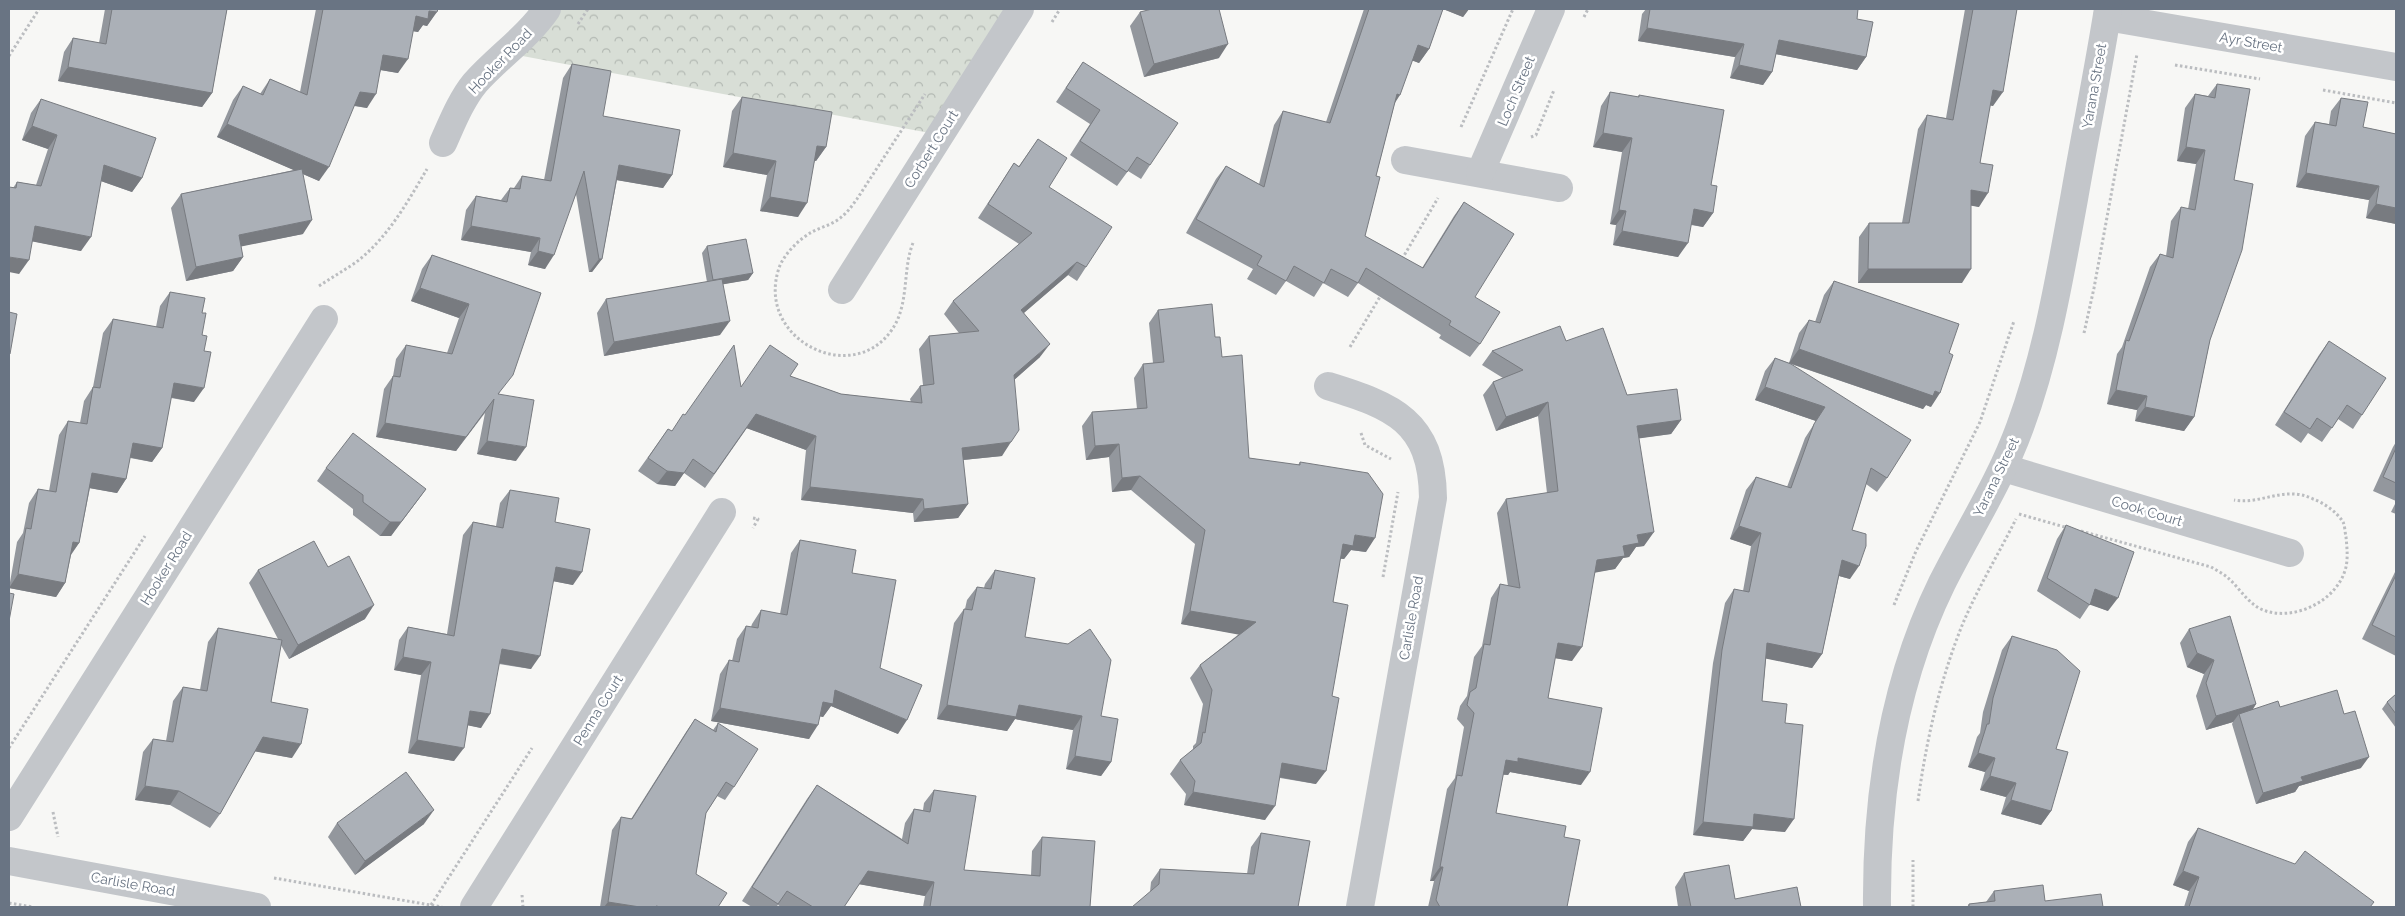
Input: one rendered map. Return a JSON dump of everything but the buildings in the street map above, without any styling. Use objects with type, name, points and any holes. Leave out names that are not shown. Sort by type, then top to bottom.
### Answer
[{"type":"street","name":"Hooker Road","points":[[443,144],[465,97],[476,82],[521,40],[547,9]]},
{"type":"street","name":"Corbert Court","points":[[842,290],[1020,9]]},
{"type":"street","name":"Loch Street","points":[[1480,173],[1551,9]]},
{"type":"street","name":"Ayr Street","points":[[2107,13],[2396,67]]},
{"type":"street","name":"Yarana Street","points":[[1877,907],[1878,848],[1888,750],[1911,662],[1941,584],[2004,468],[2020,426],[2047,335],[2066,244],[2107,13]]},
{"type":"street","points":[[1405,160],[1559,188]]},
{"type":"street","name":"Hooker Road","points":[[9,817],[324,319]]},
{"type":"street","name":"Carlisle Road","points":[[1328,386],[1372,400],[1401,417],[1416,432],[1423,444],[1429,459],[1433,478],[1431,507],[1360,907]]},
{"type":"street","name":"Cook Court","points":[[2004,468],[2290,553]]},
{"type":"street","name":"Penna Court","points":[[474,907],[722,512]]},
{"type":"street","name":"Carlisle Road","points":[[9,861],[258,907]]},
{"type":"path","points":[[9,56],[39,9]]},
{"type":"path","points":[[1401,262],[1441,193]]},
{"type":"path","points":[[1350,347],[1386,287]]},
{"type":"path","points":[[1893,607],[1916,550],[1980,422],[2017,312]]},
{"type":"path","points":[[1360,427],[1365,445],[1395,462]]},
{"type":"path","points":[[1382,585],[1399,487]]},
{"type":"path","points":[[1917,805],[1931,722],[1947,668],[1962,627],[2022,507]]},
{"type":"path","points":[[1913,854],[1913,907]]},
{"type":"path","points":[[9,903],[33,907]]},
{"type":"green space","points":[[547,9],[1020,9],[940,135],[507,53]]}]
